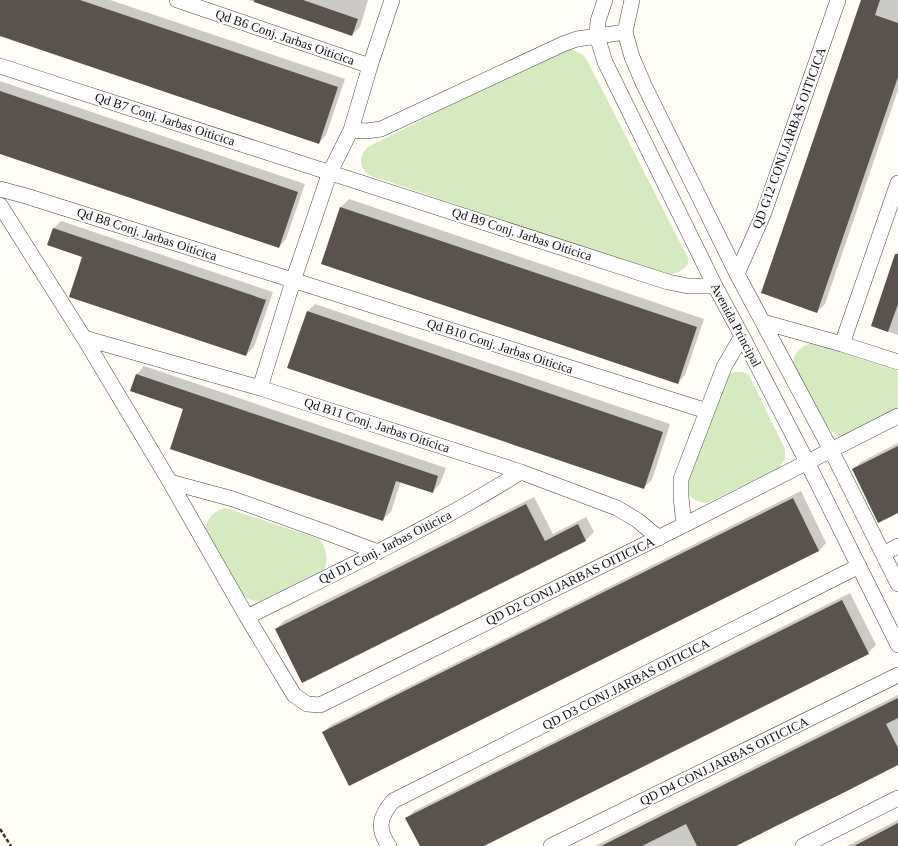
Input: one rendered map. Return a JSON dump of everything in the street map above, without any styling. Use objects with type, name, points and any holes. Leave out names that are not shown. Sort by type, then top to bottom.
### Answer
[{"type":"street","name":"Qd B6 Conj. Jarbas Oiticica","points":[[177,0],[370,66]]},
{"type":"street","points":[[260,388],[293,281],[330,172],[351,130],[392,0]]},
{"type":"street","name":"Avenida Principal","points":[[604,0],[598,21],[597,36],[605,62],[715,286],[807,462],[898,645]]},
{"type":"street","name":"Avenida Principal","points":[[632,0],[625,32],[632,57],[644,85],[737,274],[831,450],[898,584]]},
{"type":"street","name":"QD G12 CONJ.JARBAS OITICICA","points":[[737,274],[763,215],[838,0]]},
{"type":"street","points":[[351,130],[366,131],[381,129],[563,44],[577,39],[625,32]]},
{"type":"street","name":"Qd B7 Conj. Jarbas Oiticica","points":[[0,66],[330,172]]},
{"type":"street","name":"Qd B9 Conj. Jarbas Oiticica","points":[[330,172],[668,282],[688,286],[715,286]]},
{"type":"street","points":[[842,344],[898,183]]},
{"type":"street","name":"Qd B8 Conj. Jarbas Oiticica","points":[[0,189],[293,281]]},
{"type":"street","points":[[0,205],[84,338],[170,482],[247,617]]},
{"type":"street","name":"Qd B10 Conj. Jarbas Oiticica","points":[[293,281],[707,411]]},
{"type":"street","points":[[763,322],[842,344],[898,362]]},
{"type":"street","points":[[684,525],[681,479],[724,367],[742,336]]},
{"type":"street","name":"Qd B11 Conj. Jarbas Oiticica","points":[[84,338],[260,388],[521,472],[617,508],[637,520],[659,538]]},
{"type":"street","name":"QD D2 CONJ.JARBAS OITICICA","points":[[247,617],[294,695],[307,704],[320,705],[659,538],[898,416]]},
{"type":"street","name":"Qd D1 Conj. Jarbas Oiticica","points":[[247,617],[378,552],[485,494],[521,472]]},
{"type":"street","points":[[170,482],[233,499],[378,552]]},
{"type":"street","points":[[883,554],[898,546]]},
{"type":"street","name":"QD D3 CONJ.JARBAS OITICICA","points":[[389,846],[383,837],[381,828],[382,818],[386,809],[393,801],[859,566]]},
{"type":"street","name":"QD D4 CONJ.JARBAS OITICICA","points":[[551,846],[898,675]]},
{"type":"street","points":[[803,846],[898,798]]},
{"type":"path","points":[[0,829],[11,846]]},
{"type":"green space","points":[[571,49],[583,55],[587,60],[688,258],[688,264],[686,267],[674,274],[663,275],[369,175],[363,169],[361,158],[368,147],[558,51]]},
{"type":"green space","points":[[814,343],[898,371],[898,410],[847,435],[841,436],[832,432],[792,366],[794,357],[798,350]]},
{"type":"green space","points":[[734,372],[742,372],[749,375],[785,449],[785,459],[779,468],[707,503],[700,502],[691,497],[685,489],[726,375]]},
{"type":"green space","points":[[226,508],[319,539],[324,546],[326,553],[325,569],[260,601],[246,598],[242,594],[205,531],[207,522],[211,516],[214,513]]},
{"type":"building","points":[[0,0],[80,0],[338,87],[319,144],[0,36]]},
{"type":"building","points":[[254,0],[303,0],[358,19],[352,36],[254,2]]},
{"type":"building","points":[[861,0],[880,0],[875,15],[898,23],[898,77],[817,313],[761,293]]},
{"type":"building","points":[[0,91],[298,192],[279,248],[0,154]]},
{"type":"building","points":[[340,207],[697,327],[678,384],[321,264]]},
{"type":"building","points":[[53,228],[266,300],[246,356],[69,297],[82,257],[47,245]]},
{"type":"building","points":[[895,254],[898,254],[898,304],[888,332],[871,326]]},
{"type":"building","points":[[307,311],[663,432],[644,489],[287,368]]},
{"type":"building","points":[[136,374],[438,476],[433,493],[396,481],[383,521],[170,449],[183,409],[130,391]]},
{"type":"building","points":[[898,446],[898,513],[878,523],[852,469]]},
{"type":"building","points":[[793,498],[819,551],[349,786],[322,732]]},
{"type":"building","points":[[526,504],[545,541],[578,524],[586,541],[302,683],[275,629]]},
{"type":"building","points":[[842,600],[869,654],[484,846],[420,846],[405,818]]},
{"type":"building","points":[[898,698],[898,718],[886,724],[898,748],[898,765],[845,792],[736,846],[697,846],[686,824],[642,846],[601,846]]},
{"type":"building","points":[[898,823],[898,846],[854,846]]}]
